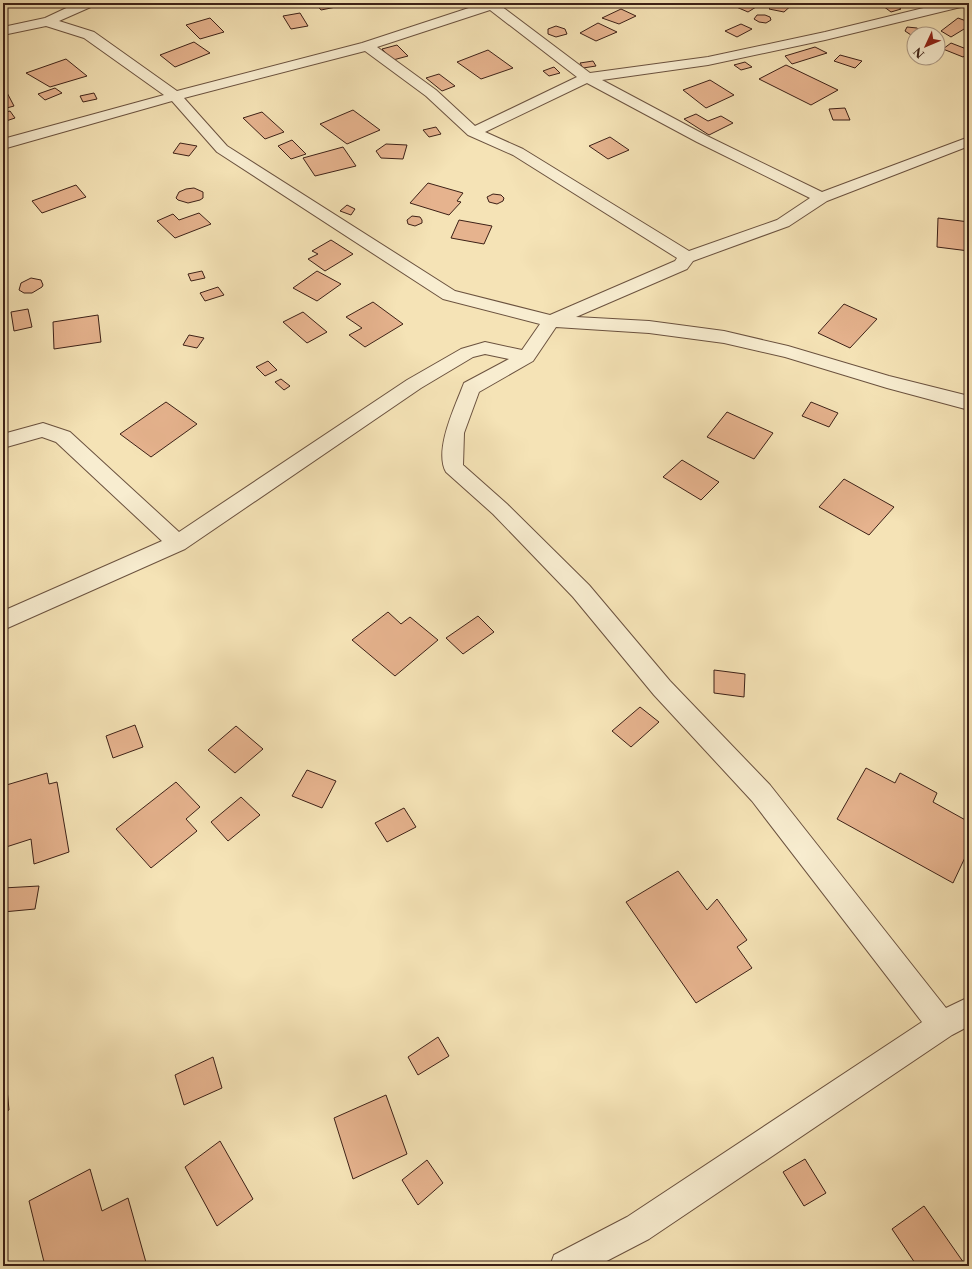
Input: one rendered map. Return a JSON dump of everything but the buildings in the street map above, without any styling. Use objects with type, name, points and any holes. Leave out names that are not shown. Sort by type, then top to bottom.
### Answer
[{"type":"street","points":[[3,31],[47,22],[88,3]]},
{"type":"street","points":[[473,132],[587,78],[708,61],[825,36],[960,3]]},
{"type":"street","points":[[3,144],[175,96],[367,46],[494,4],[587,78],[702,139],[821,198]]},
{"type":"street","points":[[3,20],[19,23],[47,22],[89,35],[175,96],[222,149],[373,248],[449,295],[551,321],[649,327],[724,337],[788,352],[887,382],[969,403]]},
{"type":"street","points":[[367,46],[430,93],[473,132],[518,152],[687,257]]},
{"type":"street","points":[[942,1025],[761,793],[662,688],[581,591],[500,509],[453,467],[454,433],[470,388],[527,357],[551,321],[681,265],[687,257],[783,223],[821,198],[969,141]]},
{"type":"street","points":[[3,621],[178,543],[414,384],[467,354],[485,348],[527,357]]},
{"type":"street","points":[[3,441],[43,430],[63,437],[178,543]]},
{"type":"street","points":[[565,1266],[638,1228],[942,1025],[969,1012]]}]
